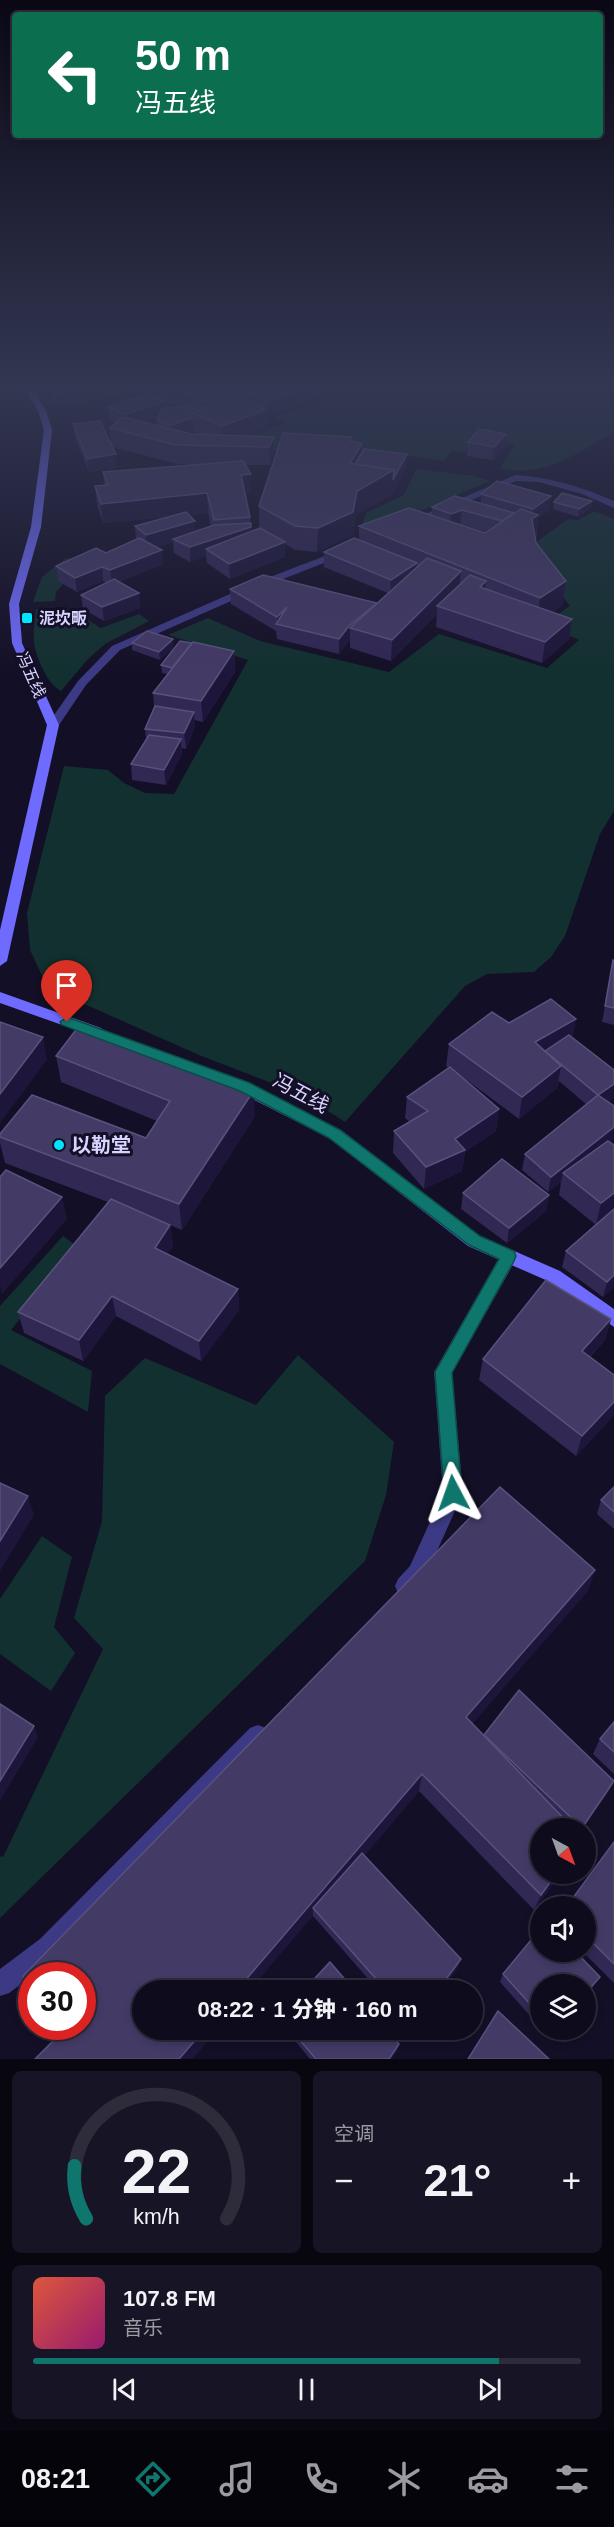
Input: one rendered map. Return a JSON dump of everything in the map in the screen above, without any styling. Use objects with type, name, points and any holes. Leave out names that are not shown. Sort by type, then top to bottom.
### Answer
[{"type":"street","name":"冯五线","points":[[42,485],[36,527],[14,603],[17,643],[53,725]]},
{"type":"street","points":[[405,525],[498,485]]},
{"type":"street","points":[[562,485],[585,492],[614,506]]},
{"type":"street","points":[[0,961],[53,725],[82,683],[116,648],[261,584],[355,546]]},
{"type":"street","points":[[0,997],[112,1038]]},
{"type":"street","name":"冯五线","points":[[223,1079],[245,1087],[335,1134],[474,1241],[554,1276],[614,1319]]},
{"type":"street","points":[[392,1599],[417,1573],[453,1493],[443,1372],[508,1256]]},
{"type":"street","points":[[0,1984],[49,1948],[275,1718]]},
{"type":"green space","points":[[409,485],[480,485],[368,533],[361,529],[366,513],[404,495]]},
{"type":"green space","points":[[594,511],[614,519],[614,811],[600,834],[565,936],[551,957],[534,972],[487,974],[465,986],[345,1122],[303,1095],[199,1055],[73,999],[45,982],[30,950],[27,913],[64,766],[108,770],[124,783],[145,793],[174,794],[248,660],[168,635],[208,618],[260,641],[389,672],[439,634],[547,668],[579,640],[544,624],[570,606],[537,562],[535,543],[568,519],[578,520]]},
{"type":"green space","points":[[66,558],[83,561],[56,592],[55,601],[33,602],[42,577]]},
{"type":"green space","points":[[36,609],[70,609],[101,628],[139,614],[149,621],[105,644],[88,659],[61,691],[56,688],[43,670],[37,655],[34,638]]},
{"type":"green space","points":[[63,1236],[78,1247],[11,1330],[92,1371],[88,1412],[0,1364],[0,1306]]},
{"type":"green space","points":[[298,1355],[394,1442],[386,1495],[365,1561],[0,1918],[0,1856],[3,1857],[103,1649],[74,1618],[102,1521],[105,1396],[145,1358],[256,1405]]},
{"type":"green space","points":[[42,1536],[72,1557],[54,1627],[75,1653],[51,1691],[0,1654],[0,1599]]},
{"type":"building","points":[[243,485],[250,517],[214,520],[207,493],[101,504],[95,486]]},
{"type":"building","points":[[266,485],[367,485],[357,491],[353,512],[318,528],[295,526],[259,506]]},
{"type":"building","points":[[492,485],[512,485],[551,496],[533,509],[481,494]]},
{"type":"building","points":[[562,493],[592,501],[579,509],[554,502]]},
{"type":"building","points":[[455,496],[514,513],[502,521],[462,510],[451,514],[432,507]]},
{"type":"building","points":[[409,508],[485,533],[521,509],[538,515],[532,519],[536,543],[566,581],[540,598],[359,526]]},
{"type":"building","points":[[186,512],[195,521],[146,535],[135,526]]},
{"type":"building","points":[[251,523],[251,527],[190,547],[173,539],[214,525]]},
{"type":"building","points":[[260,528],[285,542],[229,564],[206,549]]},
{"type":"building","points":[[139,538],[162,550],[110,570],[102,567],[75,578],[56,566],[96,548],[106,553]]},
{"type":"building","points":[[354,538],[417,563],[391,580],[324,552]]},
{"type":"building","points":[[427,558],[461,571],[392,640],[350,628]]},
{"type":"building","points":[[263,575],[377,603],[349,626],[339,639],[276,624],[287,607],[277,617],[230,589]]},
{"type":"building","points":[[470,575],[486,581],[480,587],[572,619],[545,642],[437,606]]},
{"type":"building","points":[[114,579],[139,593],[102,607],[81,595]]},
{"type":"building","points":[[147,631],[173,639],[159,652],[132,643]]},
{"type":"building","points":[[180,641],[192,643],[172,668],[161,665]]},
{"type":"building","points":[[193,642],[234,651],[201,701],[153,693]]},
{"type":"building","points":[[155,706],[194,712],[184,733],[145,729]]},
{"type":"building","points":[[149,735],[181,739],[164,770],[131,764]]},
{"type":"building","points":[[614,960],[614,1008],[605,1006]]},
{"type":"building","points":[[551,999],[576,1019],[535,1042],[561,1066],[522,1097],[449,1044],[492,1012],[509,1023]]},
{"type":"building","points":[[0,1022],[43,1037],[0,1094]]},
{"type":"building","points":[[82,1022],[254,1090],[179,1204],[0,1137],[0,1134],[32,1095],[146,1138],[170,1101],[56,1056]]},
{"type":"building","points":[[569,1035],[614,1070],[614,1084],[598,1095],[545,1051]]},
{"type":"building","points":[[450,1067],[499,1109],[455,1139],[465,1150],[426,1167],[394,1131],[428,1111],[407,1097]]},
{"type":"building","points":[[598,1095],[614,1106],[614,1127],[551,1177],[525,1154]]},
{"type":"building","points":[[608,1141],[614,1145],[614,1193],[601,1203],[563,1173]]},
{"type":"building","points":[[502,1159],[549,1195],[509,1228],[463,1193]]},
{"type":"building","points":[[6,1170],[62,1197],[0,1268],[0,1177]]},
{"type":"building","points":[[111,1199],[170,1225],[155,1248],[238,1289],[199,1341],[112,1296],[79,1340],[18,1312]]},
{"type":"building","points":[[614,1209],[614,1275],[607,1282],[566,1251]]},
{"type":"building","points":[[546,1280],[611,1319],[582,1351],[614,1375],[614,1402],[582,1436],[483,1359]]},
{"type":"building","points":[[0,1483],[28,1496],[0,1541]]},
{"type":"building","points":[[500,1487],[595,1570],[466,1717],[563,1818],[530,1818],[530,1884],[422,1774],[246,1980],[132,1980],[132,2040],[195,2040],[179,2059],[35,2059],[54,2040],[96,2040],[96,1962],[37,1962]]},
{"type":"building","points":[[614,1487],[614,1512],[601,1500]]},
{"type":"building","points":[[519,1690],[614,1781],[589,1818],[571,1818],[484,1735]]},
{"type":"building","points":[[0,1704],[34,1726],[0,1781]]},
{"type":"building","points":[[614,1722],[614,1752],[600,1739]]},
{"type":"building","points":[[614,1842],[614,1964],[596,1946],[596,1896],[574,1896],[583,1884],[596,1884],[596,1867]]},
{"type":"building","points":[[362,1853],[461,1959],[445,1980],[377,1980],[313,1908]]},
{"type":"building","points":[[530,1884],[549,1884],[541,1895]]},
{"type":"building","points":[[530,1941],[530,1962],[586,1962],[600,1977],[596,1982],[596,1974],[530,1974],[530,2004],[503,1974]]},
{"type":"building","points":[[330,1962],[345,1980],[313,1980]]},
{"type":"building","points":[[498,2011],[549,2059],[468,2059],[480,2040],[483,2040],[483,2035]]},
{"type":"building","points":[[300,2040],[396,2040],[399,2044],[389,2059],[316,2059]]},
{"type":"place","name":"泥坎畈","points":[[27,618]]},
{"type":"place","name":"以勒堂","points":[[59,1145]]},
{"type":"route","points":[[67,1022],[245,1087],[335,1134],[474,1241],[508,1256],[443,1372],[453,1493]]}]
